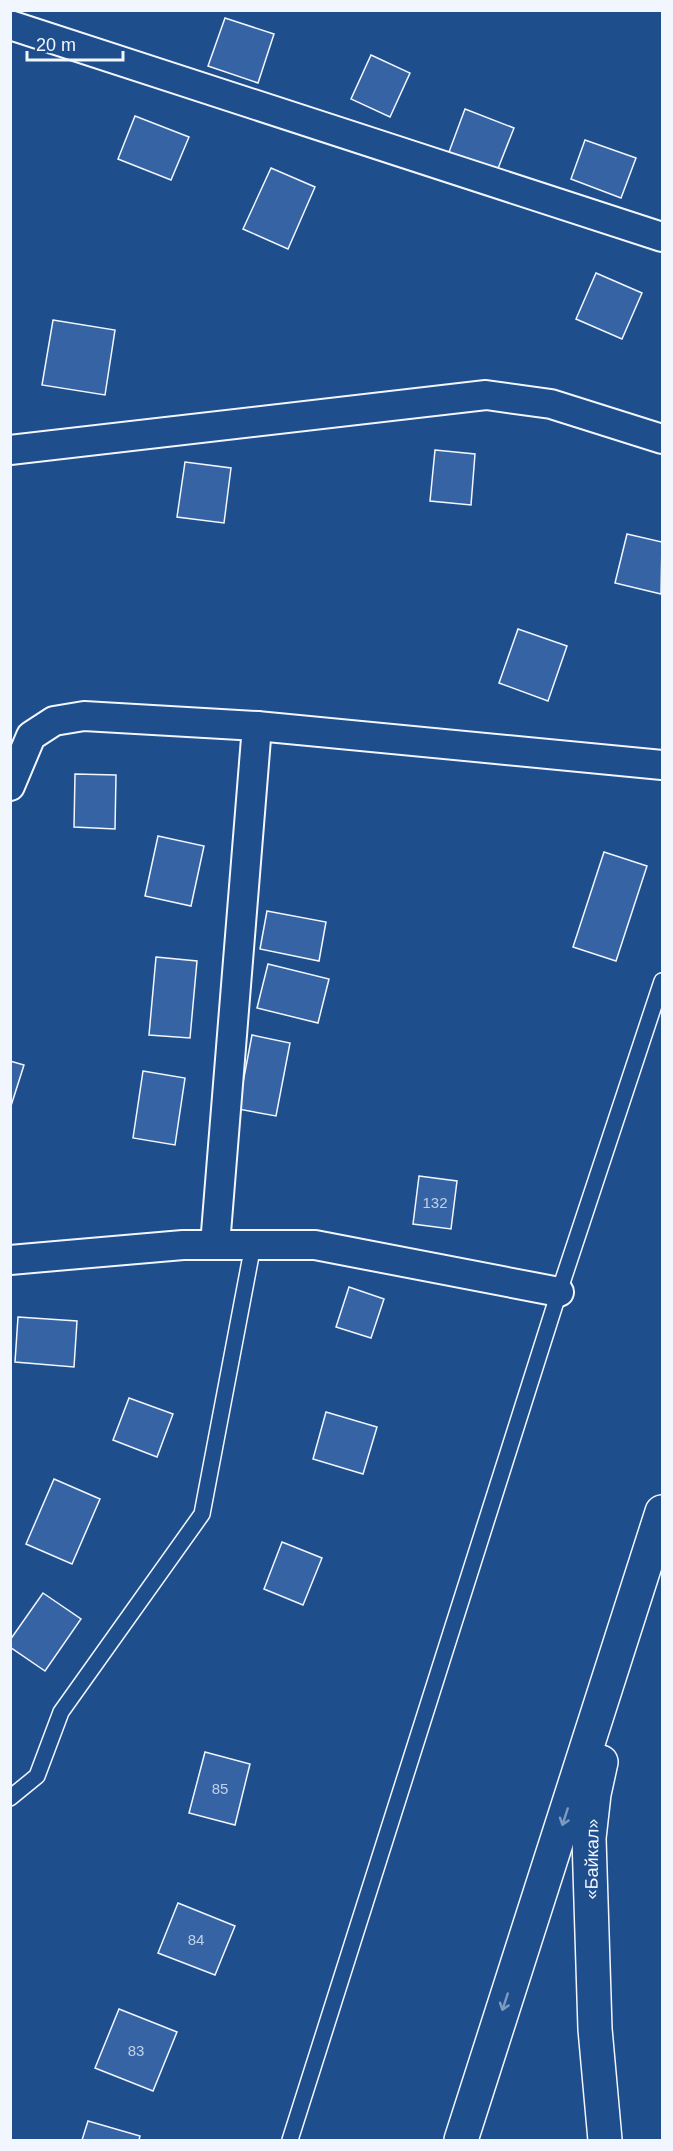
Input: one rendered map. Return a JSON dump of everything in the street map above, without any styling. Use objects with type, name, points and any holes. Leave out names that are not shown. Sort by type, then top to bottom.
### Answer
[{"type":"highway","points":[[460,2140],[663,1512]]},
{"type":"highway","name":"«Байкал»","points":[[605,2140],[595,2029],[589,1838],[594,1794],[641,1581]]},
{"type":"street","points":[[10,25],[663,237]]},
{"type":"street","points":[[10,450],[486,395],[551,404],[663,439]]},
{"type":"street","points":[[10,786],[31,736],[54,722],[84,716],[257,726],[663,765]]},
{"type":"street","points":[[215,1245],[257,726]]},
{"type":"street","points":[[10,1260],[183,1245],[315,1245],[559,1292]]},
{"type":"lane","points":[[290,2140],[559,1292],[663,981]]},
{"type":"lane","points":[[10,1798],[38,1776],[61,1712],[202,1514],[253,1245]]},
{"type":"building","points":[[225,18],[274,34],[258,83],[208,66]]},
{"type":"building","points":[[371,55],[410,73],[390,117],[351,99]]},
{"type":"building","points":[[465,109],[514,128],[497,171],[449,152]]},
{"type":"building","points":[[135,116],[189,137],[171,180],[118,159]]},
{"type":"building","points":[[585,140],[636,158],[621,198],[571,179]]},
{"type":"building","points":[[271,168],[315,187],[288,249],[243,229]]},
{"type":"building","points":[[596,273],[642,293],[622,339],[576,319]]},
{"type":"building","points":[[53,320],[115,330],[105,395],[42,385]]},
{"type":"building","points":[[435,450],[475,454],[471,505],[430,501]]},
{"type":"building","points":[[185,462],[231,468],[224,523],[177,517]]},
{"type":"building","points":[[627,534],[662,542],[661,594],[615,583]]},
{"type":"building","points":[[518,629],[567,646],[548,701],[499,683]]},
{"type":"building","points":[[75,774],[116,775],[115,829],[74,827]]},
{"type":"building","points":[[158,836],[204,846],[191,906],[145,896]]},
{"type":"building","points":[[604,852],[647,866],[616,961],[573,947]]},
{"type":"building","points":[[267,911],[326,922],[319,961],[260,949]]},
{"type":"building","points":[[156,957],[197,961],[190,1038],[149,1035]]},
{"type":"building","points":[[268,964],[329,979],[318,1023],[257,1008]]},
{"type":"building","points":[[252,1035],[290,1043],[276,1116],[238,1109]]},
{"type":"building","points":[[10,1061],[24,1065],[10,1109]]},
{"type":"building","points":[[143,1071],[185,1078],[175,1145],[133,1138]]},
{"type":"building","points":[[419,1176],[457,1181],[451,1229],[413,1224]]},
{"type":"building","points":[[349,1287],[384,1299],[371,1338],[336,1327]]},
{"type":"building","points":[[18,1317],[77,1321],[74,1367],[15,1362]]},
{"type":"building","points":[[129,1398],[173,1414],[157,1457],[113,1440]]},
{"type":"building","points":[[326,1412],[377,1427],[363,1474],[313,1459]]},
{"type":"building","points":[[54,1479],[100,1499],[72,1564],[26,1544]]},
{"type":"building","points":[[282,1542],[322,1558],[303,1605],[264,1589]]},
{"type":"building","points":[[43,1593],[81,1619],[45,1671],[10,1647],[10,1640]]},
{"type":"building","points":[[205,1752],[250,1764],[235,1825],[189,1813]]},
{"type":"building","points":[[178,1903],[235,1926],[215,1975],[158,1953]]},
{"type":"building","points":[[119,2009],[177,2032],[153,2091],[95,2068]]},
{"type":"building","points":[[88,2121],[140,2136],[139,2140],[82,2140]]}]
